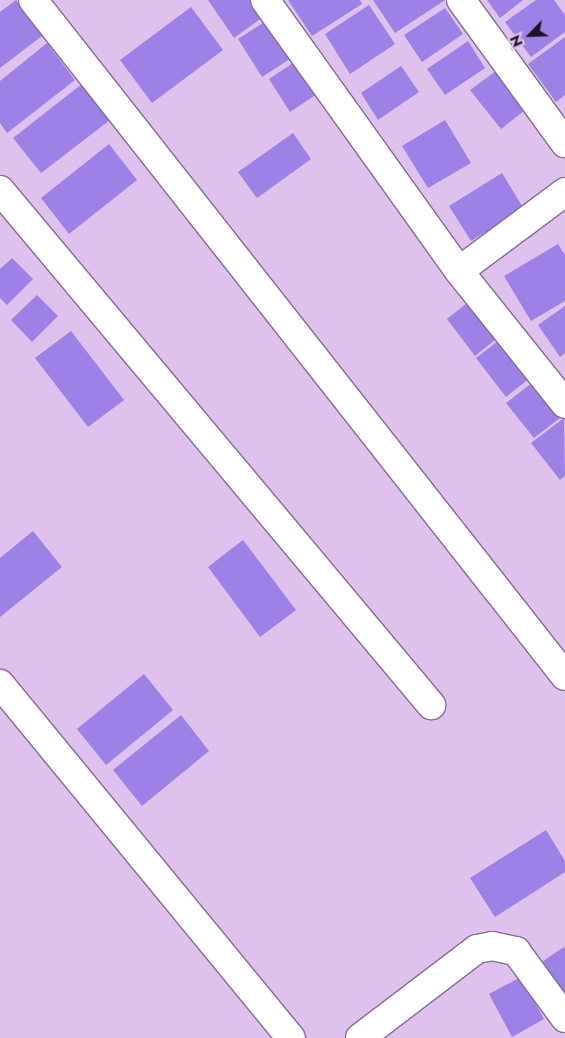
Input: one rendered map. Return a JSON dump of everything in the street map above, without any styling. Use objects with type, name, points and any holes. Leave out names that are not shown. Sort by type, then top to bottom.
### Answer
[{"type":"street","points":[[33,0],[565,676]]},
{"type":"street","points":[[265,0],[459,271],[565,404]]},
{"type":"street","points":[[461,0],[565,143]]},
{"type":"street","points":[[0,190],[431,705]]},
{"type":"street","points":[[459,271],[565,192]]},
{"type":"street","points":[[0,684],[291,1038]]},
{"type":"street","points":[[360,1038],[478,949],[492,946],[516,951],[565,1018]]},
{"type":"building","points":[[16,0],[42,36],[0,68],[0,12]]},
{"type":"building","points":[[208,0],[251,0],[263,17],[234,38]]},
{"type":"building","points":[[288,0],[360,0],[362,4],[312,36]]},
{"type":"building","points":[[373,0],[445,0],[395,33]]},
{"type":"building","points":[[487,0],[523,0],[500,18]]},
{"type":"building","points":[[536,0],[554,0],[565,15],[565,32],[531,57],[505,22]]},
{"type":"building","points":[[369,5],[395,44],[350,74],[325,34]]},
{"type":"building","points":[[191,7],[223,50],[152,103],[120,60]]},
{"type":"building","points":[[445,8],[463,34],[422,62],[404,35]]},
{"type":"building","points":[[269,19],[293,57],[262,77],[238,39]]},
{"type":"building","points":[[565,37],[565,95],[556,102],[528,64]]},
{"type":"building","points":[[468,41],[485,68],[445,95],[427,69]]},
{"type":"building","points":[[47,43],[75,80],[7,133],[0,123],[0,81]]},
{"type":"building","points":[[299,59],[320,92],[290,112],[269,79]]},
{"type":"building","points":[[401,66],[419,92],[378,120],[361,93]]},
{"type":"building","points":[[496,71],[525,110],[501,129],[470,90]]},
{"type":"building","points":[[82,84],[110,120],[41,173],[13,138]]},
{"type":"building","points":[[445,120],[471,163],[428,188],[402,146]]},
{"type":"building","points":[[293,133],[311,159],[257,198],[238,172]]},
{"type":"building","points":[[109,144],[137,180],[69,234],[41,198]]},
{"type":"building","points":[[502,173],[524,209],[471,241],[449,206]]},
{"type":"building","points":[[558,244],[565,255],[565,301],[531,321],[504,276]]},
{"type":"building","points":[[12,258],[33,279],[7,305],[0,298],[0,269]]},
{"type":"building","points":[[37,295],[58,316],[32,342],[11,320]]},
{"type":"building","points":[[477,295],[506,331],[475,356],[447,319]]},
{"type":"building","points":[[565,306],[565,353],[560,357],[538,325]]},
{"type":"building","points":[[71,331],[124,400],[88,427],[35,358]]},
{"type":"building","points":[[506,335],[536,373],[506,397],[476,358]]},
{"type":"building","points":[[537,379],[565,414],[534,438],[506,403]]},
{"type":"building","points":[[564,418],[565,476],[560,480],[531,443]]},
{"type":"building","points":[[33,531],[62,567],[0,617],[0,558]]},
{"type":"building","points":[[243,540],[296,610],[260,637],[208,567]]},
{"type":"building","points":[[144,674],[173,710],[106,765],[77,729]]},
{"type":"building","points":[[181,715],[209,751],[142,806],[113,770]]},
{"type":"building","points":[[546,830],[565,861],[565,872],[495,917],[470,878]]},
{"type":"building","points":[[564,947],[565,949],[565,1009],[537,965]]},
{"type":"building","points":[[521,977],[544,1019],[512,1037],[489,994]]}]
